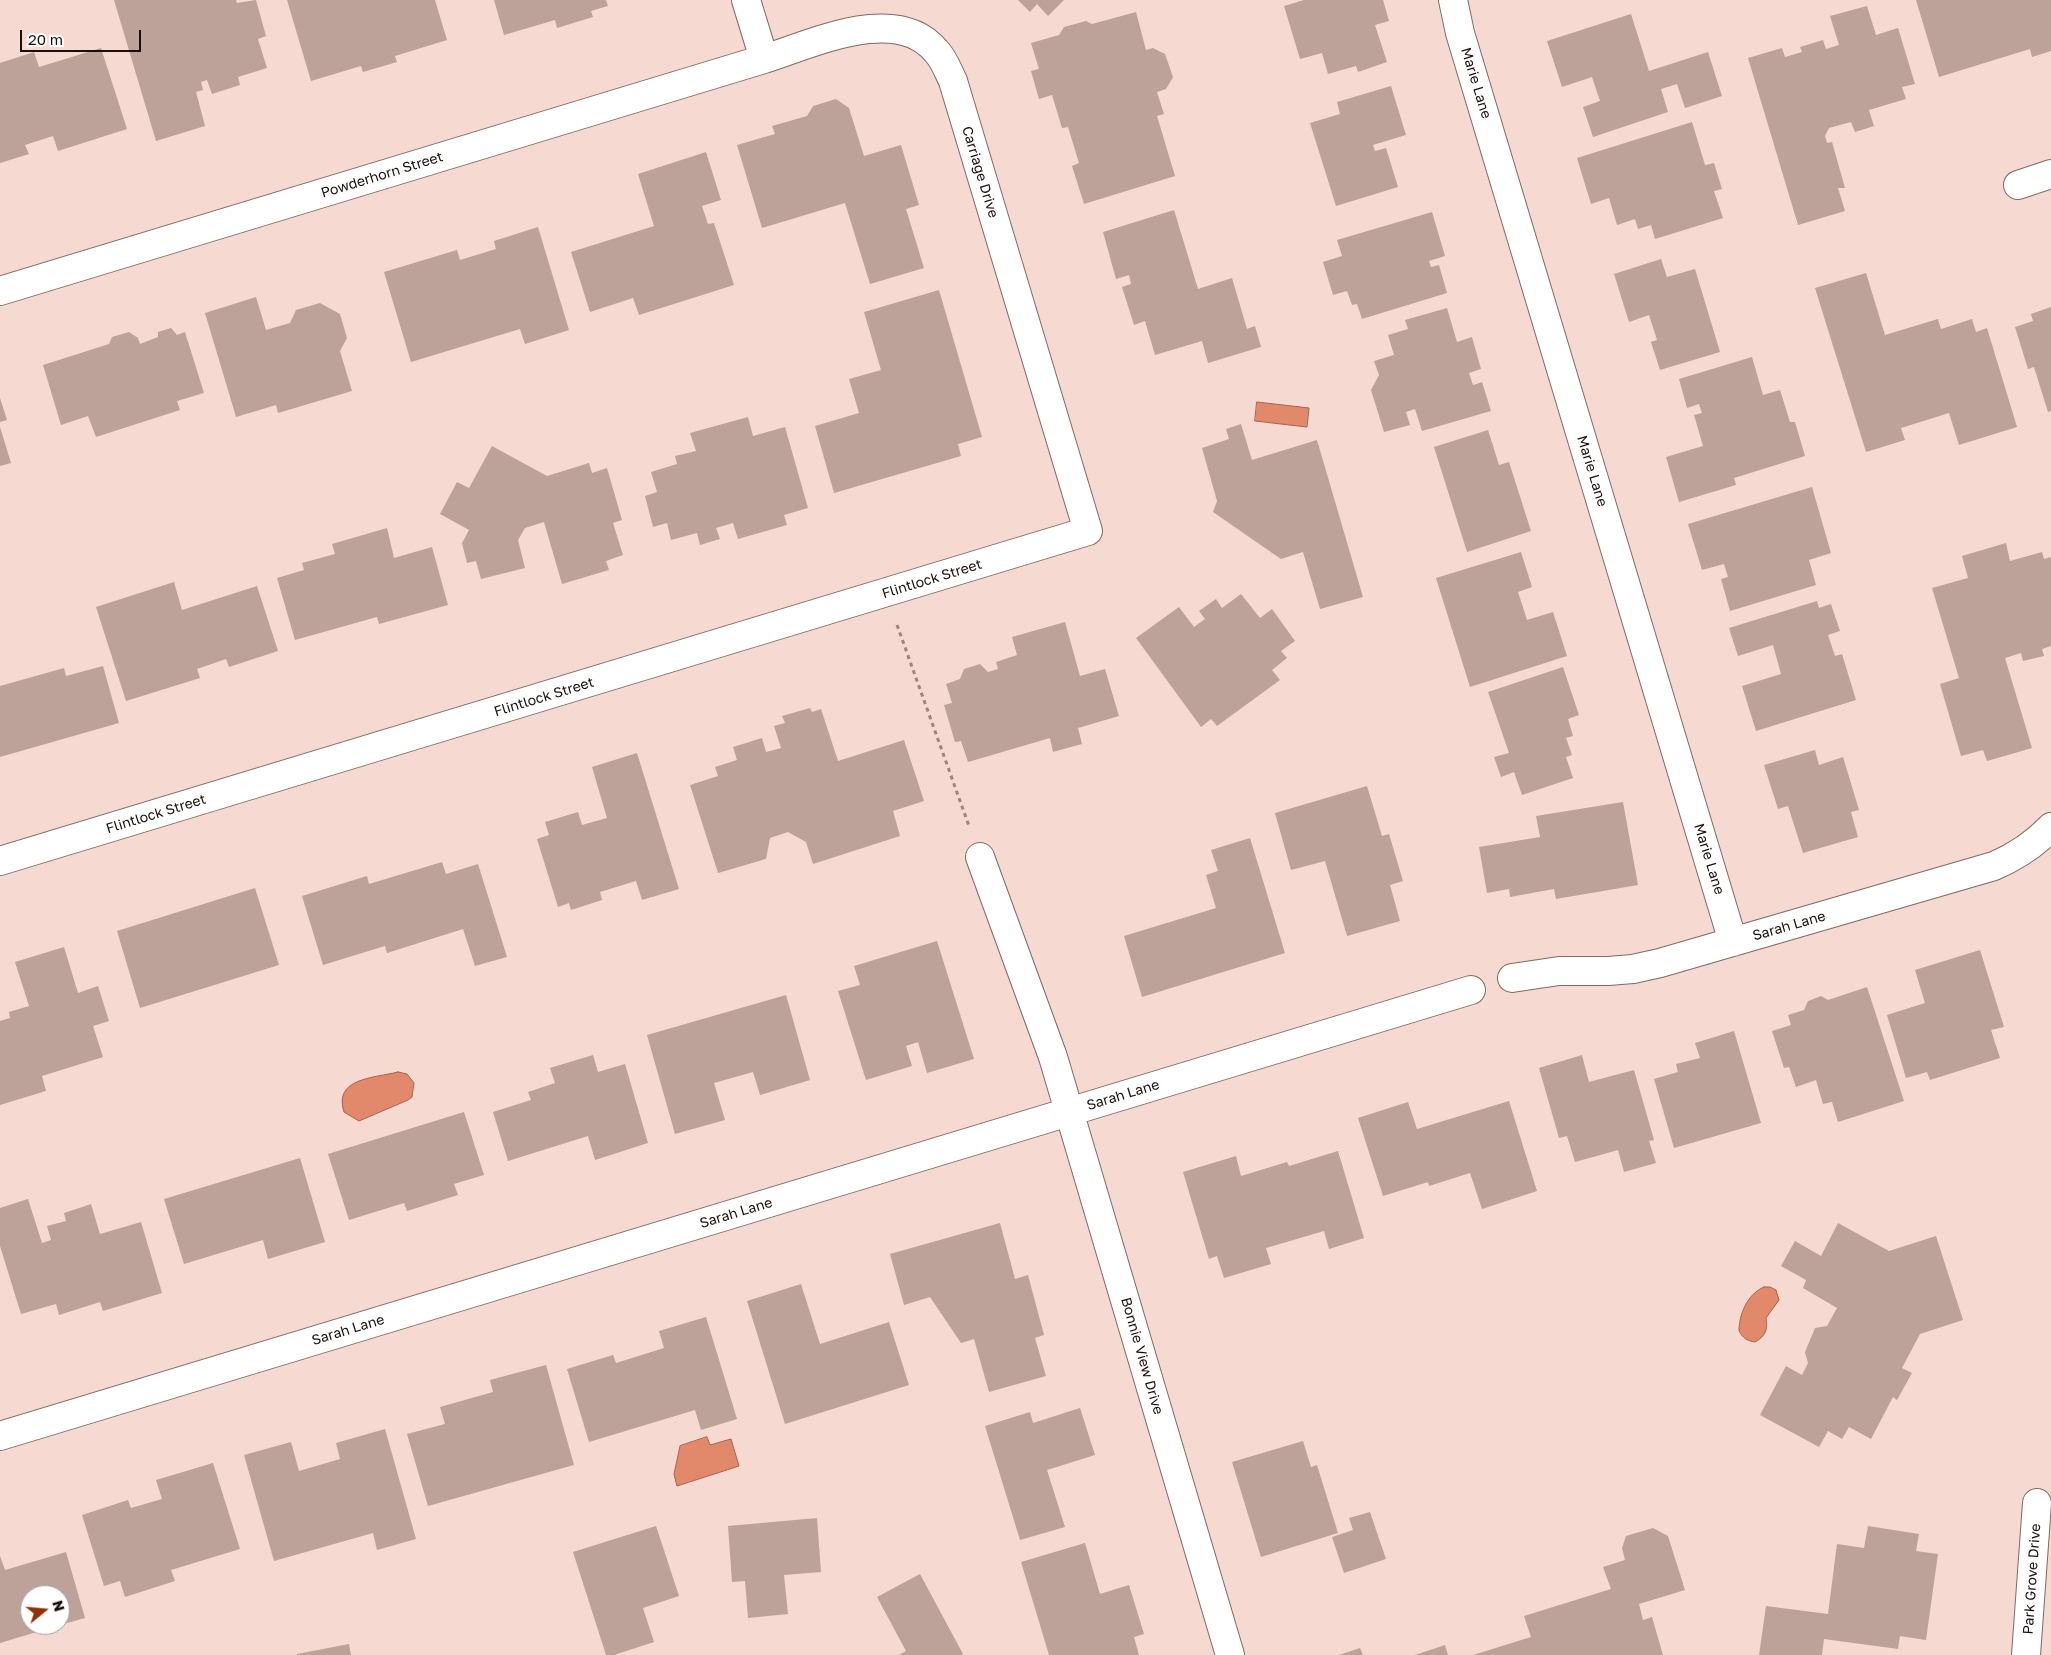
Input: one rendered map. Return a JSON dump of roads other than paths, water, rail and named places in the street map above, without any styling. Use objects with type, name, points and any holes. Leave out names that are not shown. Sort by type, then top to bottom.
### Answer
[{"type":"street","points":[[746,0],[764,59]]},
{"type":"street","name":"Marie Lane","points":[[1453,0],[1460,32],[1734,942]]},
{"type":"street","name":"Carriage Drive","points":[[764,59],[847,33],[882,27],[902,29],[920,36],[936,50],[953,81],[1088,531]]},
{"type":"street","name":"Powderhorn Street","points":[[0,291],[764,59]]},
{"type":"street","points":[[2018,185],[2051,174]]},
{"type":"street","name":"Flintlock Street","points":[[0,861],[1088,531]]},
{"type":"street","name":"Sarah Lane","points":[[1512,978],[1559,971],[1633,969],[1660,963],[1994,866],[2013,858],[2035,844],[2051,827]]},
{"type":"street","name":"Bonnie View Drive","points":[[980,857],[1053,1058],[1230,1655]]},
{"type":"street","name":"Sarah Lane","points":[[0,1436],[1471,990]]},
{"type":"street","name":"Park Grove Drive","points":[[2026,1655],[2037,1503]]}]
